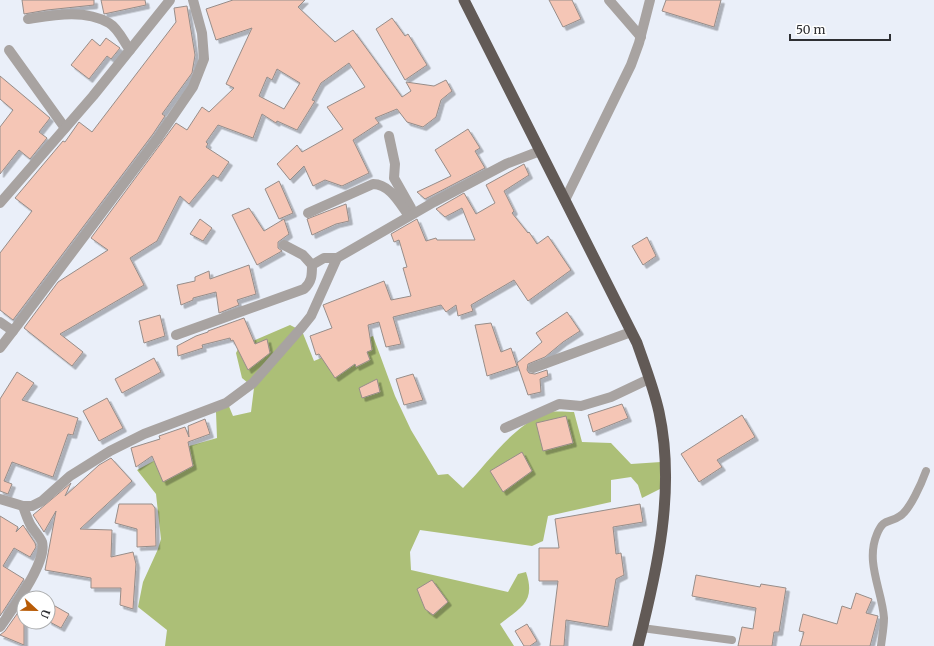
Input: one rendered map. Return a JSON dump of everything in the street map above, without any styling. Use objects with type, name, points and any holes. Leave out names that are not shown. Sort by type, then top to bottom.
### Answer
[{"type":"highway","points":[[464,0],[632,332],[649,379],[659,414],[665,457],[664,502],[658,557],[638,646]]},
{"type":"street","points":[[0,203],[65,128],[170,0]]},
{"type":"street","points":[[0,348],[158,138],[193,87],[204,59],[202,33],[193,0]]},
{"type":"street","points":[[609,0],[641,37]]},
{"type":"street","points":[[565,200],[631,66],[641,37],[650,0]]},
{"type":"street","points":[[28,19],[56,14],[80,14],[98,19],[110,23],[130,50]]},
{"type":"street","points":[[9,50],[65,128]]},
{"type":"street","points":[[389,136],[395,164],[394,178],[411,215]]},
{"type":"street","points":[[312,265],[324,258],[337,258],[411,215],[506,164],[540,151]]},
{"type":"street","points":[[308,213],[373,184],[379,184],[387,188],[411,215]]},
{"type":"street","points":[[176,335],[304,289],[309,285],[311,280],[312,265],[303,255],[284,245]]},
{"type":"street","points":[[0,499],[23,506],[32,506],[42,502],[70,476],[110,451],[144,434],[226,403],[253,383],[311,316],[337,258]]},
{"type":"street","points":[[0,322],[13,331]]},
{"type":"street","points":[[533,368],[632,332]]},
{"type":"street","points":[[505,428],[559,404],[580,406],[605,399],[649,379]]},
{"type":"street","points":[[0,627],[23,594],[39,564],[42,550],[42,543],[30,524],[23,506]]},
{"type":"lane","points":[[881,646],[884,618],[876,583],[873,550],[876,536],[881,526],[889,520],[901,516],[918,492],[926,471]]},
{"type":"lane","points":[[642,628],[732,640]]},
{"type":"green space","points":[[290,325],[302,331],[314,361],[373,336],[395,396],[411,430],[438,475],[448,474],[463,488],[500,447],[531,421],[550,412],[574,412],[582,442],[611,443],[631,464],[661,462],[660,489],[642,498],[638,485],[631,477],[611,480],[611,502],[548,516],[543,541],[532,546],[420,530],[410,552],[411,570],[508,592],[518,574],[526,572],[529,582],[529,590],[525,603],[500,624],[514,646],[165,646],[167,630],[138,607],[143,582],[161,539],[156,494],[137,470],[172,451],[217,438],[216,412],[228,404],[233,416],[251,412],[254,388],[242,378],[236,353],[245,336],[253,341]]},
{"type":"building","points":[[22,0],[94,0],[94,5],[24,14]]},
{"type":"building","points":[[101,0],[145,0],[146,5],[104,14]]},
{"type":"building","points":[[233,0],[305,0],[298,7],[335,42],[353,30],[402,97],[411,91],[406,82],[434,86],[446,80],[452,91],[441,100],[436,117],[423,127],[407,122],[397,109],[375,118],[379,123],[353,140],[369,173],[342,186],[325,180],[313,186],[304,166],[290,180],[277,164],[297,145],[302,152],[343,129],[327,107],[365,87],[349,63],[321,83],[312,100],[315,101],[297,130],[277,121],[276,123],[262,114],[253,138],[218,125],[206,142],[208,144],[206,147],[229,162],[218,178],[213,175],[189,204],[180,196],[157,241],[130,258],[144,285],[60,334],[83,352],[72,366],[24,328],[58,282],[108,250],[91,238],[176,123],[187,130],[202,107],[209,112],[234,88],[226,84],[252,28],[216,40],[206,9]],"holes":[[[277,69],[300,83],[284,109],[259,96],[267,77],[272,80]]]},
{"type":"building","points":[[549,0],[572,0],[581,19],[563,27]]},
{"type":"building","points":[[666,0],[721,0],[714,27],[662,11]]},
{"type":"building","points":[[187,6],[195,55],[192,73],[162,114],[165,116],[153,134],[13,320],[0,310],[0,253],[32,211],[15,198],[63,141],[65,142],[79,122],[92,132],[176,22],[174,8]]},
{"type":"building","points":[[392,18],[405,36],[408,34],[427,65],[405,80],[376,29]]},
{"type":"building","points":[[106,38],[120,48],[111,59],[107,56],[89,79],[71,65],[92,39],[100,46]]},
{"type":"building","points":[[0,76],[50,118],[39,132],[47,138],[30,159],[19,150],[0,174],[0,127],[13,110],[0,99]]},
{"type":"building","points":[[468,129],[480,148],[475,151],[485,168],[425,199],[417,192],[451,176],[435,150]]},
{"type":"building","points":[[524,164],[529,175],[504,191],[514,211],[512,213],[528,233],[529,232],[537,244],[548,236],[571,270],[528,301],[514,280],[471,305],[473,311],[458,316],[456,305],[446,312],[441,305],[393,317],[401,344],[386,347],[379,322],[368,325],[372,350],[367,352],[370,360],[356,367],[355,364],[335,378],[319,354],[316,355],[310,336],[332,328],[323,305],[384,281],[391,300],[411,296],[403,268],[407,267],[399,240],[394,242],[391,234],[417,219],[426,241],[436,238],[437,240],[475,240],[462,208],[445,217],[436,209],[464,193],[476,214],[495,203],[486,185]]},
{"type":"building","points":[[279,181],[293,213],[279,219],[265,189]]},
{"type":"building","points":[[346,204],[349,221],[336,224],[312,235],[307,219]]},
{"type":"building","points":[[249,208],[264,231],[284,219],[289,234],[278,242],[278,248],[282,251],[257,265],[232,215]]},
{"type":"building","points":[[200,219],[212,228],[203,241],[190,234]]},
{"type":"building","points":[[647,237],[656,256],[643,265],[632,246]]},
{"type":"building","points":[[249,265],[256,294],[237,300],[239,305],[219,313],[216,292],[193,298],[193,300],[181,305],[177,285],[195,281],[195,277],[209,271],[210,279]]},
{"type":"building","points":[[567,312],[580,331],[563,342],[545,357],[528,364],[527,370],[529,373],[535,374],[547,370],[548,376],[540,379],[541,392],[528,395],[517,363],[542,342],[536,333]]},
{"type":"building","points":[[160,315],[165,336],[144,343],[139,321]]},
{"type":"building","points":[[244,318],[255,344],[267,339],[270,353],[248,370],[233,340],[231,341],[230,338],[202,345],[203,348],[178,356],[177,346],[196,336]]},
{"type":"building","points":[[491,323],[501,352],[511,348],[517,366],[487,376],[475,325]]},
{"type":"building","points":[[154,358],[161,372],[122,393],[115,379]]},
{"type":"building","points":[[17,372],[34,383],[22,400],[78,418],[73,435],[68,434],[53,477],[12,462],[4,481],[12,484],[8,494],[0,491],[0,399]]},
{"type":"building","points":[[413,374],[423,400],[404,405],[396,379]]},
{"type":"building","points":[[377,379],[380,392],[362,398],[359,388]]},
{"type":"building","points":[[107,398],[123,428],[99,441],[83,411]]},
{"type":"building","points":[[622,404],[628,418],[593,432],[588,415]]},
{"type":"building","points":[[742,415],[755,437],[717,460],[722,467],[699,482],[681,454]]},
{"type":"building","points":[[566,416],[573,443],[543,451],[536,423]]},
{"type":"building","points":[[205,419],[210,434],[188,442],[193,466],[163,482],[152,456],[136,467],[131,448],[160,439],[159,436],[185,427],[189,437],[188,426]]},
{"type":"building","points":[[522,452],[532,471],[503,492],[490,471]]},
{"type":"building","points":[[111,458],[132,481],[80,529],[112,530],[111,557],[133,552],[136,564],[133,609],[120,605],[121,588],[91,588],[91,578],[45,570],[56,511],[44,532],[33,515],[71,483],[65,496],[99,465]]},
{"type":"building","points":[[119,504],[152,504],[155,508],[156,546],[137,547],[137,529],[115,523]]},
{"type":"building","points":[[640,504],[643,522],[613,527],[616,554],[621,553],[624,575],[616,579],[608,627],[566,620],[564,646],[550,646],[558,581],[539,581],[539,548],[559,548],[555,519]]},
{"type":"building","points":[[0,516],[18,527],[16,532],[23,525],[36,547],[30,557],[14,548],[3,566],[24,579],[0,616]]},
{"type":"building","points":[[696,575],[760,587],[761,584],[786,588],[779,632],[774,632],[772,646],[738,646],[742,627],[753,629],[756,608],[692,596]]},
{"type":"building","points":[[432,580],[448,602],[433,615],[425,609],[417,589]]},
{"type":"building","points":[[856,593],[872,599],[866,613],[878,616],[870,646],[800,646],[804,632],[799,631],[803,614],[837,624],[842,606],[851,609]]},
{"type":"building","points":[[56,607],[69,614],[61,628],[56,625]]},
{"type":"building","points":[[16,615],[16,630],[24,630],[24,645],[0,635],[5,631]]},
{"type":"building","points":[[527,624],[537,641],[530,646],[524,646],[515,631]]}]
